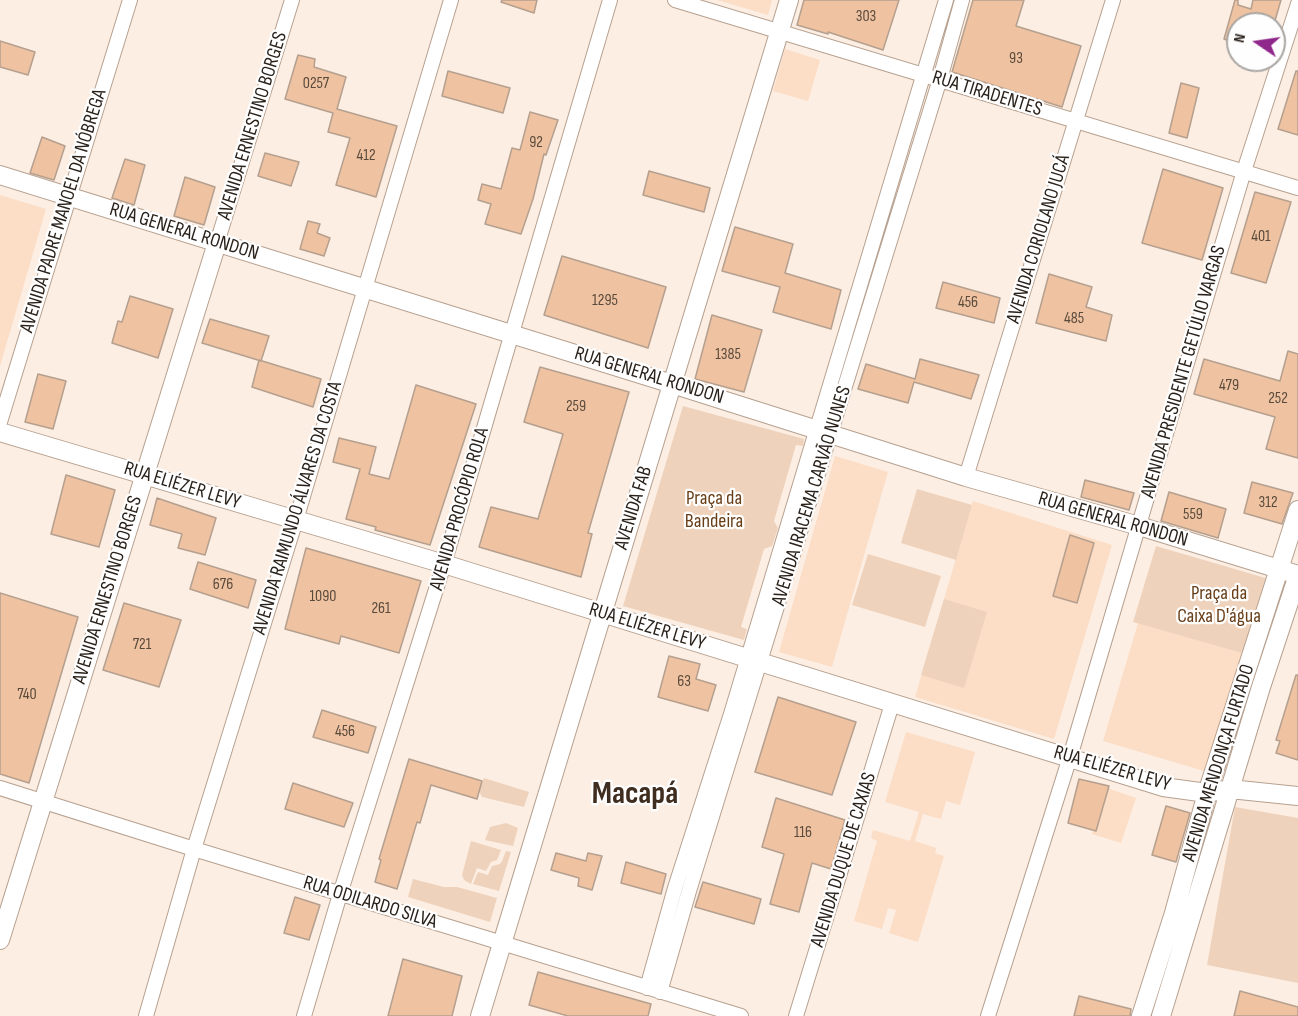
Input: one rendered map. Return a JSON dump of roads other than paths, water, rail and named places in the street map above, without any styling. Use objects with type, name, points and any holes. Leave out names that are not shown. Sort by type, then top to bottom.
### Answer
[{"type":"street","name":"AVENIDA PADRE MANOEL DA NÓBREGA","points":[[0,422],[130,0]]},
{"type":"street","name":"AVENIDA ERNESTINO BORGES","points":[[0,940],[292,0]]},
{"type":"street","name":"AVENIDA RAIMUNDO ÁLVARES DA COSTA","points":[[146,1016],[194,849],[296,520],[451,0]]},
{"type":"street","name":"AVENIDA PROCÓPIO ROLA","points":[[304,1016],[444,564],[610,0]]},
{"type":"street","name":"RUA TIRADENTES","points":[[675,0],[1298,188]]},
{"type":"street","name":"AVENIDA FAB","points":[[480,1016],[789,0]]},
{"type":"street","name":"AVENIDA IRACEMA CARVÃO NUNES","points":[[654,990],[675,888],[754,660],[790,566],[847,333],[946,0]]},
{"type":"street","name":"AVENIDA IRACEMA CARVÃO NUNES","points":[[754,660],[786,526],[861,338],[962,0]]},
{"type":"street","name":"AVENIDA CORIOLANO JUCÁ","points":[[966,477],[1113,0]]},
{"type":"street","name":"AVENIDA PRESIDENTE GETÚLIO VARGAS","points":[[988,1016],[1070,757],[1244,171],[1298,4]]},
{"type":"street","name":"RUA GENERAL RONDON","points":[[0,175],[966,477],[1139,526],[1293,574]]},
{"type":"street","points":[[847,333],[861,338]]},
{"type":"street","name":"RUA ELIÉZER LEVY","points":[[0,432],[444,564],[1163,787],[1207,793],[1230,789],[1298,796]]},
{"type":"street","name":"AVENIDA MENDONÇA FURTADO","points":[[1141,1016],[1230,789],[1293,574],[1298,510]]},
{"type":"street","points":[[786,526],[800,530]]},
{"type":"street","points":[[776,561],[790,566]]},
{"type":"street","name":"AVENIDA MENDONÇA FURTADO","points":[[1161,1016],[1207,793],[1243,683],[1293,574]]},
{"type":"street","points":[[1243,683],[1261,687]]},
{"type":"street","name":"AVENIDA DUQUE DE CAXIAS","points":[[796,1016],[892,704]]},
{"type":"street","name":"RUA ODILARDO SILVA","points":[[0,788],[741,1016]]},
{"type":"district","name":"Macapá","points":[[635,795]]},
{"type":"park label","name":"Praça da Bandeira","points":[[714,510]]},
{"type":"park label","name":"Praça da Caixa D'água","points":[[1219,606]]}]
